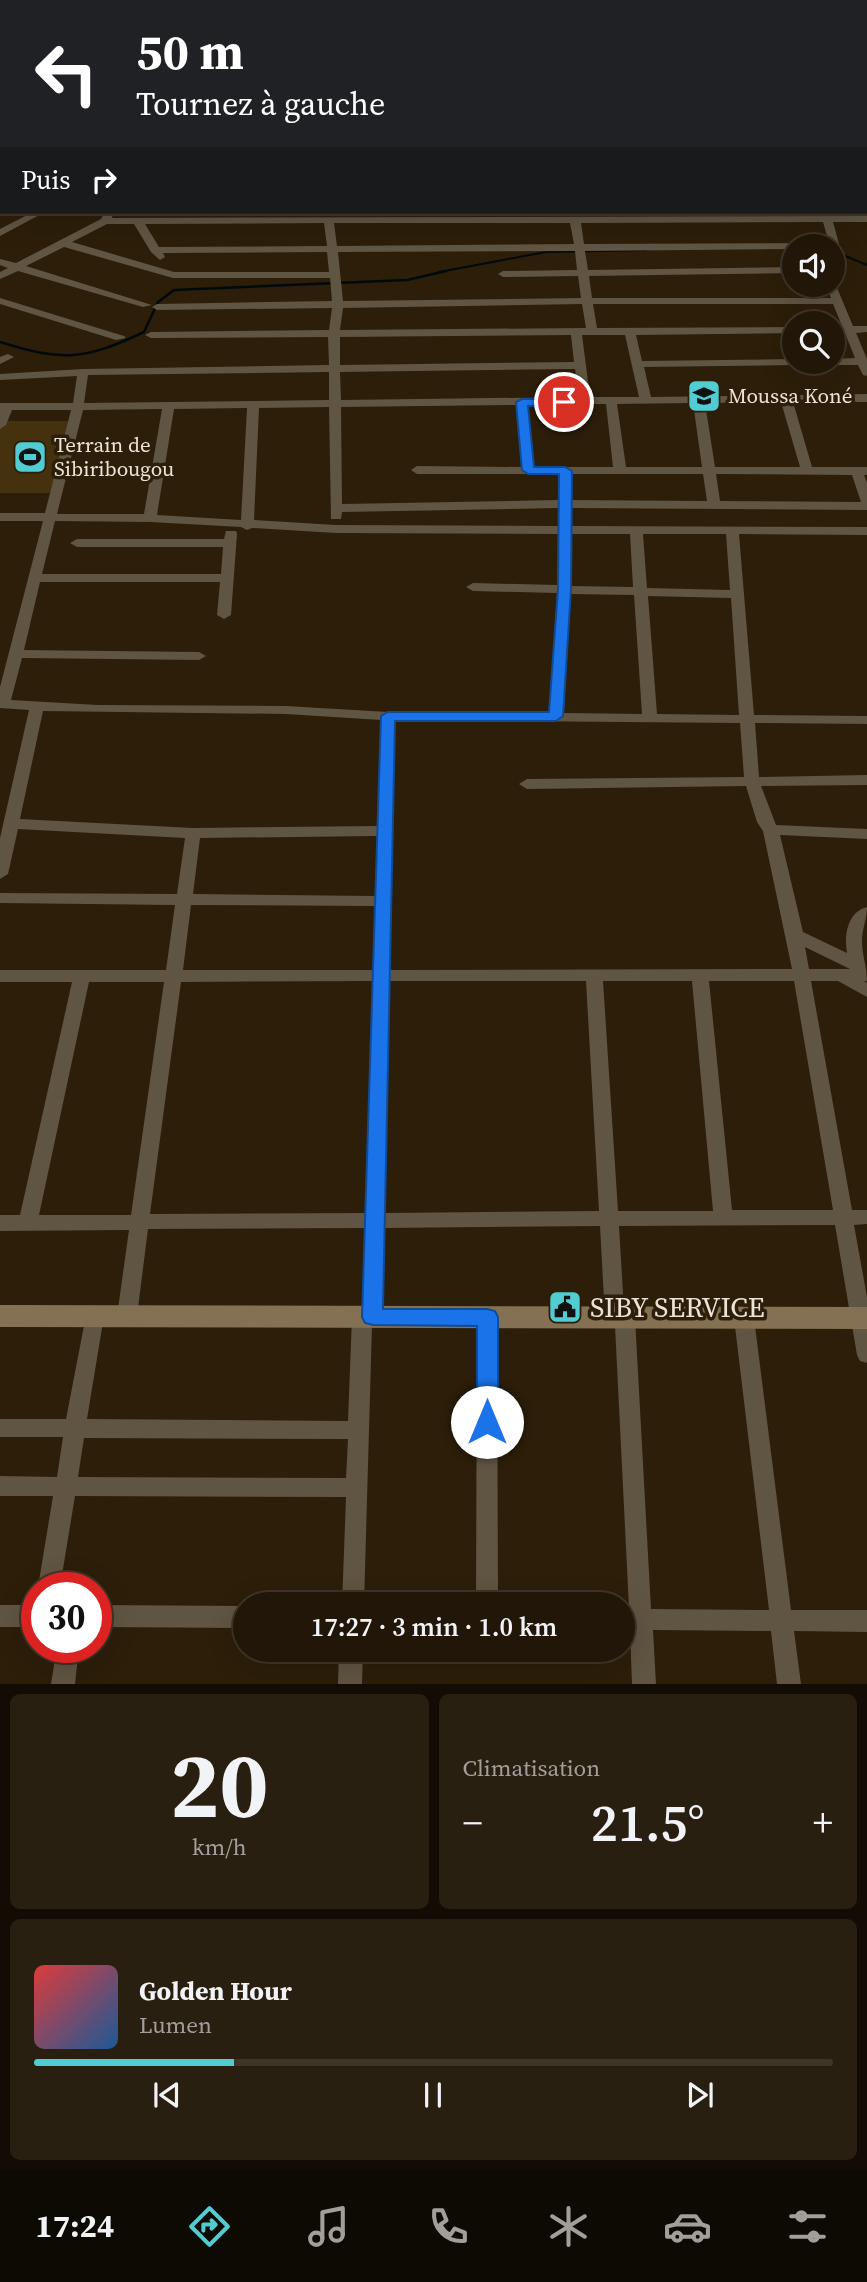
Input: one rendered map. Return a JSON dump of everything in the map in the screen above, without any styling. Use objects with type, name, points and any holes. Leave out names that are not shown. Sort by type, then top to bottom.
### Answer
[{"type":"street","points":[[0,233],[36,214]]},
{"type":"street","points":[[0,276],[63,243],[107,214],[137,220],[313,216],[329,220],[494,216],[575,219],[689,215],[867,219]]},
{"type":"street","points":[[155,250],[832,246],[834,244],[827,218]]},
{"type":"street","points":[[575,219],[592,332]]},
{"type":"street","points":[[137,220],[173,275]]},
{"type":"street","points":[[329,220],[338,304],[334,334],[336,529]]},
{"type":"street","points":[[0,222],[13,226]]},
{"type":"street","points":[[63,243],[173,275],[333,275]]},
{"type":"street","points":[[0,262],[152,306],[836,301]]},
{"type":"street","points":[[503,274],[782,270]]},
{"type":"street","points":[[835,297],[865,367]]},
{"type":"street","points":[[0,301],[121,338]]},
{"type":"street","points":[[151,335],[782,330]]},
{"type":"street","points":[[845,330],[867,330]]},
{"type":"street","points":[[630,331],[646,401]]},
{"type":"street","points":[[576,332],[585,402]]},
{"type":"street","points":[[637,364],[782,362]]},
{"type":"street","points":[[845,364],[865,367]]},
{"type":"street","points":[[0,377],[83,372],[580,365]]},
{"type":"street","points":[[83,372],[78,406],[1,704],[98,709],[286,710],[388,716],[867,720]]},
{"type":"street","points":[[0,425],[4,407],[867,398]]},
{"type":"street","points":[[786,399],[807,471]]},
{"type":"street","points":[[611,400],[620,470]]},
{"type":"street","points":[[699,401],[714,505]]},
{"type":"street","points":[[522,402],[528,470]]},
{"type":"street","points":[[150,517],[169,405]]},
{"type":"street","points":[[247,526],[253,405]]},
{"type":"street","points":[[335,508],[867,504],[862,471],[417,470]]},
{"type":"street","points":[[556,716],[564,589],[565,471]]},
{"type":"street","points":[[0,517],[150,517],[247,526],[336,529],[867,531]]},
{"type":"street","points":[[224,615],[232,524]]},
{"type":"street","points":[[732,530],[752,781],[762,814],[771,831],[795,934],[864,1318],[867,1355]]},
{"type":"street","points":[[636,531],[650,718]]},
{"type":"street","points":[[77,543],[230,543]]},
{"type":"street","points":[[35,578],[228,578]]},
{"type":"street","points":[[473,587],[736,594]]},
{"type":"street","points":[[16,654],[200,656]]},
{"type":"street","points":[[0,874],[37,705]]},
{"type":"street","points":[[353,1592],[358,1430],[376,1221],[388,716]]},
{"type":"street","points":[[527,784],[867,780]]},
{"type":"street","points":[[11,824],[193,834],[386,831]]},
{"type":"street","points":[[771,831],[867,834]]},
{"type":"street","points":[[127,1316],[193,834]]},
{"type":"street","points":[[0,898],[384,901]]},
{"type":"street","points":[[863,977],[853,941],[859,919],[867,912]]},
{"type":"street","points":[[795,934],[863,977]]},
{"type":"street","points":[[0,976],[863,977]]},
{"type":"street","points":[[29,1223],[82,976]]},
{"type":"street","points":[[594,976],[609,1219],[620,1318],[631,1592]]},
{"type":"street","points":[[701,976],[723,1218]]},
{"type":"street","points":[[0,1223],[867,1217]]},
{"type":"street","points":[[0,1316],[864,1318]]},
{"type":"street","points":[[52,1572],[94,1316]]},
{"type":"street","points":[[487,1317],[487,1592]]},
{"type":"street","points":[[744,1318],[789,1684]]},
{"type":"street","points":[[0,1428],[358,1430]]},
{"type":"street","points":[[0,1486],[356,1488]]},
{"type":"street","points":[[0,1616],[21,1616]]},
{"type":"street","points":[[112,1616],[233,1617]]},
{"type":"street","points":[[635,1619],[867,1621]]},
{"type":"street","points":[[635,1635],[644,1684]]},
{"type":"street","points":[[350,1684],[351,1662]]},
{"type":"street","points":[[63,1684],[66,1663]]},
{"type":"shaded area","name":"Terrain de Sibiribougou","points":[[0,421],[71,421],[50,493],[0,493]]},
{"type":"waterway","points":[[439,272],[546,252],[646,250]]},
{"type":"waterway","points":[[845,256],[867,265]]},
{"type":"waterway","points":[[0,342],[41,353],[89,353],[144,332],[158,302],[174,290],[407,280],[446,271]]},
{"type":"place","name":"Moussa Koné","points":[[704,396]]},
{"type":"place","name":"Terrain de Sibiribougou","points":[[30,457]]},
{"type":"place","name":"SIBY SERVICE","points":[[565,1307]]},
{"type":"route","points":[[487,1422],[487,1317],[373,1317],[388,716],[556,716],[564,589],[565,471],[528,470],[522,402],[564,402]]}]
